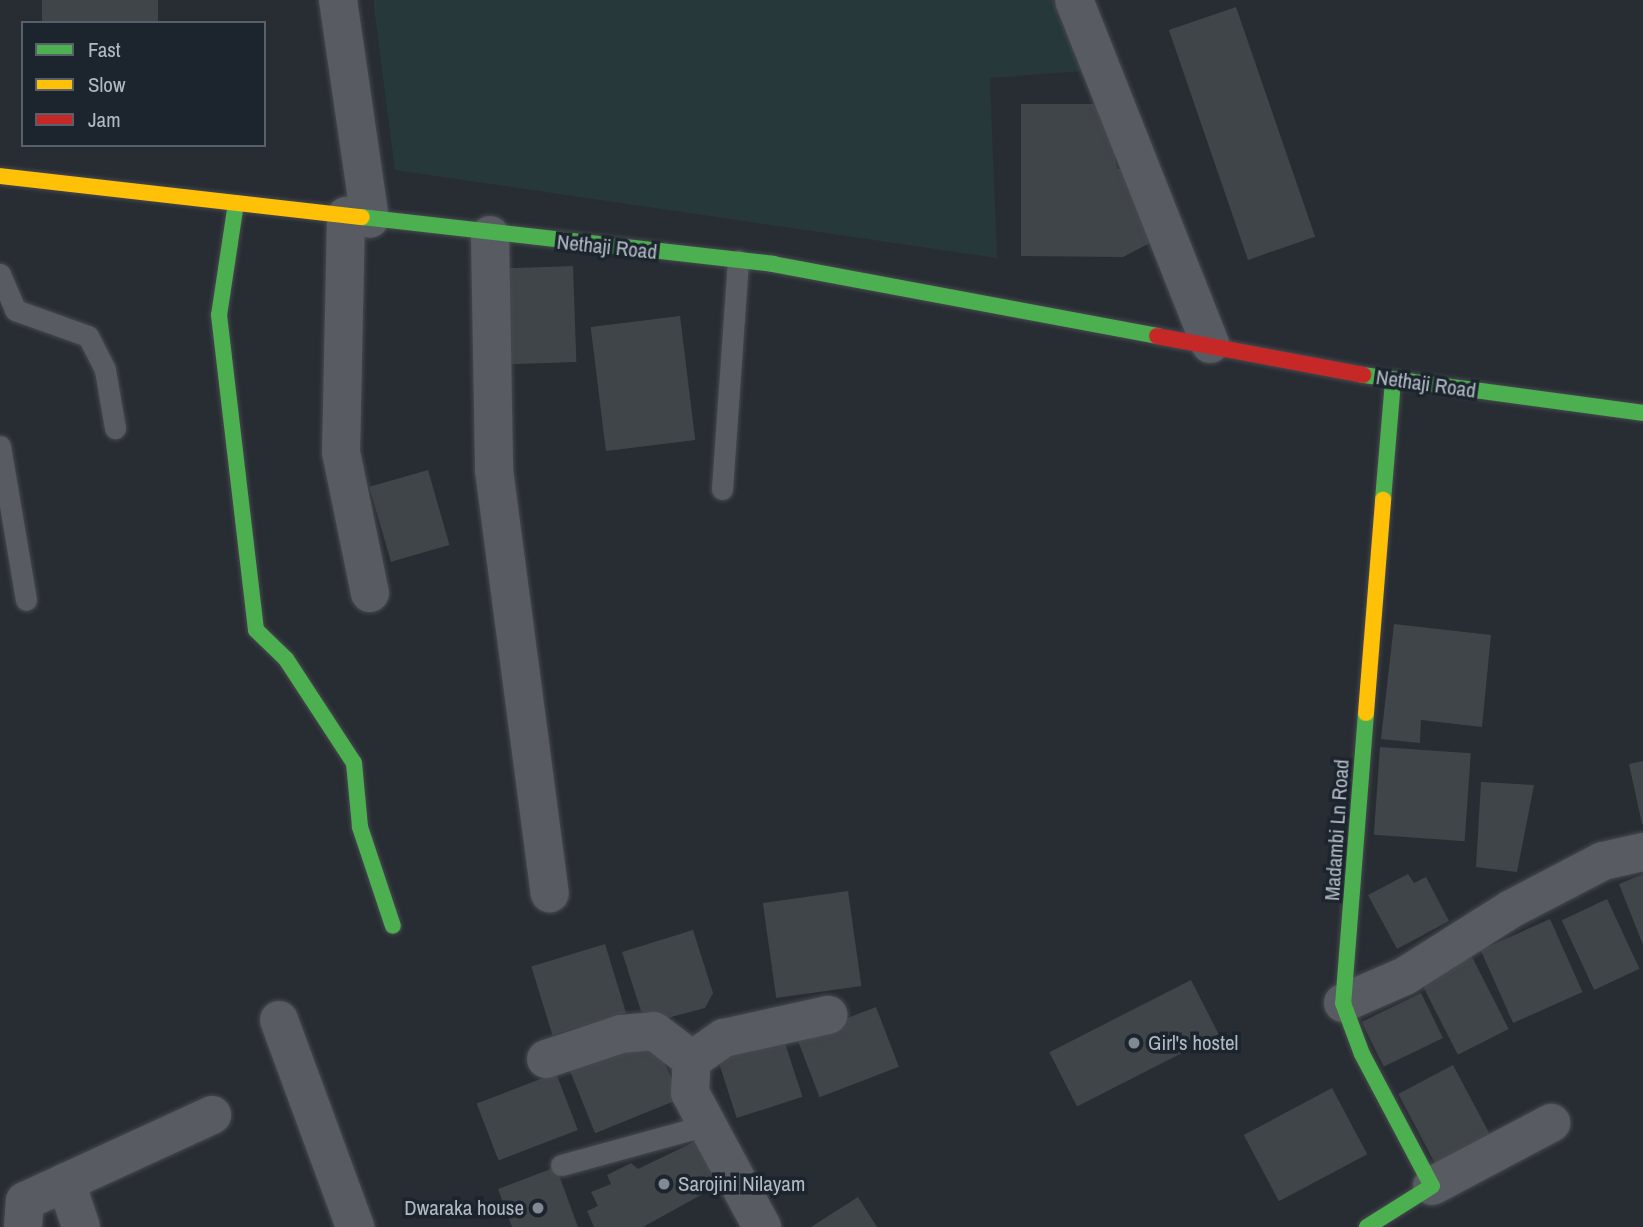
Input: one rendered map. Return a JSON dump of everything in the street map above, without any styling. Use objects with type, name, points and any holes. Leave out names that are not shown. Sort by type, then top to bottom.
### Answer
[{"type":"street","points":[[338,0],[358,218],[341,452],[370,593]]},
{"type":"street","points":[[1074,0],[1210,344]]},
{"type":"street","name":"Nethaji Road","points":[[0,176],[490,235],[738,261],[1210,344],[1393,381],[1643,413]]},
{"type":"street","points":[[236,203],[219,314],[256,631],[286,659],[354,763],[360,827],[393,926]]},
{"type":"street","points":[[490,235],[494,470],[550,893]]},
{"type":"street","name":"Madambi Ln Road","points":[[1393,381],[1343,1003],[1362,1054],[1432,1186]]},
{"type":"street","points":[[1343,1003],[1405,976],[1511,908],[1603,861],[1643,852]]},
{"type":"street","points":[[692,1060],[724,1038],[828,1015]]},
{"type":"street","points":[[279,1020],[355,1227]]},
{"type":"street","points":[[546,1059],[621,1034],[654,1031],[692,1060]]},
{"type":"street","points":[[692,1060],[690,1093],[762,1227]]},
{"type":"street","points":[[23,1227],[25,1201],[212,1115]]},
{"type":"street","points":[[1367,1227],[1432,1186],[1551,1123]]},
{"type":"street","points":[[66,1182],[81,1227]]},
{"type":"lane","points":[[722,489],[738,261]]},
{"type":"lane","points":[[0,275],[15,310],[88,336],[105,370],[114,428]]},
{"type":"lane","points":[[0,446],[26,600]]},
{"type":"lane","points":[[561,1165],[707,1125]]},
{"type":"shaded area","points":[[373,0],[1053,0],[1084,71],[990,78],[997,258],[395,170]]},
{"type":"building","points":[[42,0],[158,0],[158,21],[42,21]]},
{"type":"building","points":[[1236,7],[1315,237],[1248,260],[1169,30]]},
{"type":"building","points":[[1021,104],[1107,104],[1117,169],[1133,166],[1154,241],[1123,257],[1021,256]]},
{"type":"building","points":[[573,266],[576,362],[505,364],[502,268]]},
{"type":"building","points":[[680,316],[695,440],[606,451],[591,327]]},
{"type":"building","points":[[428,470],[449,545],[391,562],[369,487]]},
{"type":"building","points":[[1394,624],[1491,635],[1482,727],[1421,720],[1420,743],[1381,739]]},
{"type":"building","points":[[1380,747],[1471,753],[1465,841],[1374,835]]},
{"type":"building","points":[[1643,761],[1643,824],[1642,824],[1629,764]]},
{"type":"building","points":[[1481,782],[1534,785],[1517,872],[1476,867]]},
{"type":"building","points":[[1408,874],[1414,883],[1426,877],[1449,921],[1397,949],[1368,895]]},
{"type":"building","points":[[1643,874],[1643,945],[1619,884]]},
{"type":"building","points":[[848,891],[861,986],[776,998],[763,903]]},
{"type":"building","points":[[1607,899],[1640,969],[1594,990],[1562,920]]},
{"type":"building","points":[[1550,919],[1583,992],[1513,1023],[1481,950]]},
{"type":"building","points":[[693,930],[713,993],[705,1008],[656,1021],[641,1011],[622,952]]},
{"type":"building","points":[[605,944],[626,1013],[552,1035],[531,967]]},
{"type":"building","points":[[1471,955],[1509,1029],[1458,1055],[1420,981]]},
{"type":"building","name":"Girl's hostel","points":[[1191,980],[1219,1034],[1077,1107],[1049,1052]]},
{"type":"building","points":[[1421,993],[1443,1038],[1384,1067],[1362,1022]]},
{"type":"building","points":[[876,1007],[899,1067],[820,1097],[797,1037]]},
{"type":"building","points":[[782,1034],[802,1097],[737,1118],[716,1055]]},
{"type":"building","points":[[654,1036],[679,1099],[595,1133],[570,1070]]},
{"type":"building","points":[[1453,1065],[1493,1140],[1438,1169],[1398,1094]]},
{"type":"building","points":[[556,1073],[578,1130],[499,1160],[477,1103]]},
{"type":"building","points":[[1332,1088],[1367,1154],[1279,1201],[1244,1135]]},
{"type":"building","name":"Sarojini Nilayam","points":[[698,1140],[719,1185],[643,1227],[594,1227],[587,1211],[598,1206],[591,1192],[611,1184],[607,1175],[631,1163],[638,1169]]},
{"type":"building","name":"Dwaraka house","points":[[556,1167],[578,1227],[512,1227],[498,1189]]},
{"type":"building","points":[[858,1197],[877,1227],[811,1227]]},
{"type":"traffic: fast","points":[[236,203],[219,315],[256,630],[286,659],[354,763],[360,827],[393,926]]},
{"type":"traffic: fast","points":[[362,217],[773,264],[1157,336]]},
{"type":"traffic: fast","points":[[1363,375],[1643,413]]},
{"type":"traffic: fast","points":[[1383,500],[1393,381]]},
{"type":"traffic: fast","points":[[1366,713],[1343,1003],[1362,1054],[1432,1186],[1367,1227]]},
{"type":"traffic: slow","points":[[0,176],[362,217]]},
{"type":"traffic: slow","points":[[1366,713],[1383,500]]},
{"type":"traffic: jam","points":[[1157,336],[1363,375]]},
{"type":"place","name":"Girl's hostel","points":[[1134,1043]]},
{"type":"place","name":"Sarojini Nilayam","points":[[664,1184]]},
{"type":"place","name":"Dwaraka house","points":[[538,1208]]}]
